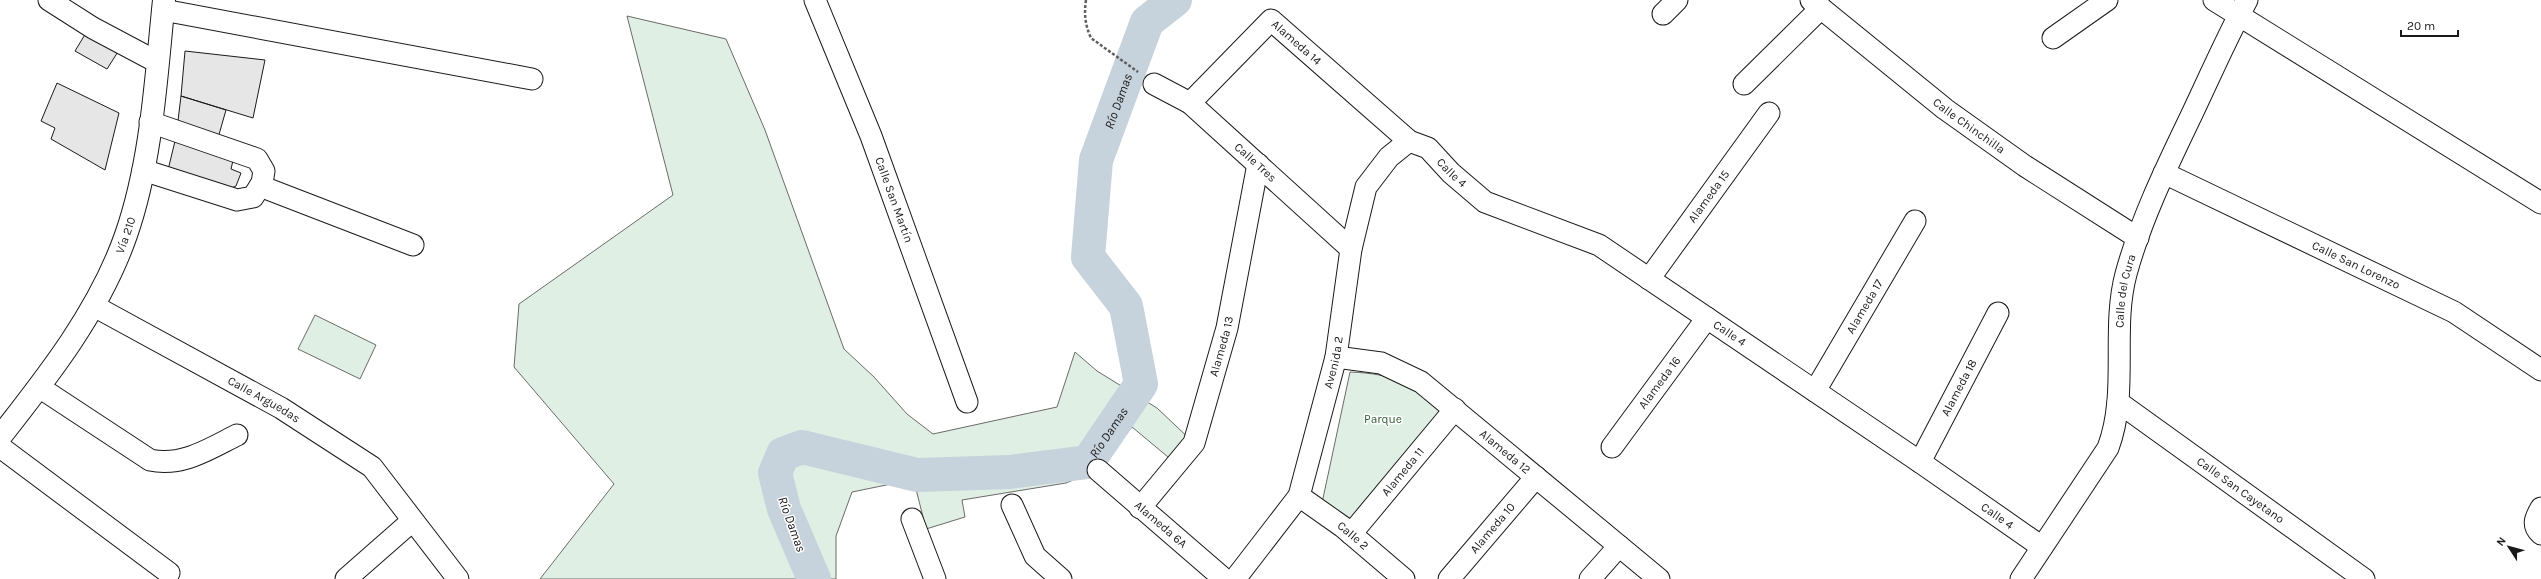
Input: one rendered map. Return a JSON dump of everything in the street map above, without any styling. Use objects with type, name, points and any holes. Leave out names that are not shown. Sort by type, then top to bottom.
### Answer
[{"type":"main road","name":"Vía 210","points":[[0,437],[39,387],[94,306],[126,236],[143,170],[164,5]]},
{"type":"street","points":[[49,0],[93,28],[157,62]]},
{"type":"street","name":"Calle San Martín","points":[[815,0],[871,136],[966,402]]},
{"type":"street","points":[[2053,38],[2107,0]]},
{"type":"street","points":[[2214,0],[2243,8],[2541,203]]},
{"type":"street","points":[[1744,84],[1816,4]]},
{"type":"street","name":"Calle Chinchilla","points":[[1816,4],[1944,109],[2024,166],[2138,238]]},
{"type":"street","points":[[164,5],[532,79]]},
{"type":"street","name":"Calle del Cura","points":[[2021,579],[2108,448],[2114,431],[2118,402],[2121,308],[2126,275],[2138,238],[2164,173],[2243,8]]},
{"type":"street","name":"Alameda 14","points":[[1190,103],[1271,20],[1409,141]]},
{"type":"street","name":"Calle Tres","points":[[1154,84],[1190,103],[1350,249]]},
{"type":"street","name":"Alameda 15","points":[[1649,279],[1769,113]]},
{"type":"street","points":[[143,170],[237,200],[253,197],[260,186],[264,170],[257,160],[150,122]]},
{"type":"street","name":"Avenida 2","points":[[1235,579],[1299,496],[1336,357],[1350,249],[1366,187],[1389,157],[1409,141]]},
{"type":"street","name":"Calle 4","points":[[1409,141],[1428,148],[1451,173],[1485,202],[1599,245],[1920,462],[2042,548]]},
{"type":"street","name":"Alameda 13","points":[[1140,508],[1194,442],[1227,328],[1258,164]]},
{"type":"street","name":"Calle San Lorenzo","points":[[2164,173],[2454,312],[2541,370]]},
{"type":"street","points":[[260,186],[413,246]]},
{"type":"street","name":"Alameda 17","points":[[1814,391],[1915,221]]},
{"type":"street","name":"Calle Arguedas","points":[[94,306],[281,408],[372,467],[458,579]]},
{"type":"street","name":"Alameda 18","points":[[1920,462],[1998,313]]},
{"type":"street","name":"Alameda 16","points":[[1612,447],[1707,318]]},
{"type":"street","name":"Alameda 12","points":[[1336,357],[1381,363],[1421,382],[1659,579]]},
{"type":"street","points":[[39,387],[150,460],[163,463],[190,458],[237,435]]},
{"type":"street","name":"Calle San Cayetano","points":[[2118,402],[2364,579]]},
{"type":"street","name":"Alameda 11","points":[[1351,534],[1455,409]]},
{"type":"street","points":[[0,447],[169,573]]},
{"type":"street","name":"Alameda 6A","points":[[1098,470],[1140,508],[1224,579]]},
{"type":"street","name":"Alameda 10","points":[[1449,579],[1536,477]]},
{"type":"street","name":"Calle 2","points":[[1299,496],[1351,534],[1404,579]]},
{"type":"street","points":[[1012,505],[1035,556],[1061,579]]},
{"type":"street","points":[[2541,508],[2535,518],[2535,526],[2541,534]]},
{"type":"street","points":[[912,518],[935,579]]},
{"type":"street","points":[[346,579],[412,521]]},
{"type":"street","points":[[1590,579],[1618,546]]},
{"type":"path","points":[[1086,0],[1084,12],[1087,29],[1091,38],[1154,84]]},
{"type":"green space","points":[[627,16],[726,39],[765,130],[844,349],[874,377],[907,414],[933,434],[1057,407],[1075,352],[1097,371],[1157,408],[1194,443],[1168,457],[1132,427],[1098,470],[1066,483],[962,500],[965,517],[926,529],[916,489],[896,483],[852,492],[836,536],[836,579],[540,579],[614,484],[514,367],[519,304],[673,195]]},
{"type":"green space","points":[[315,315],[376,345],[360,379],[298,349]]},
{"type":"green space","name":"Parque","points":[[1350,372],[1380,375],[1402,382],[1412,387],[1446,411],[1350,526],[1322,503]]},
{"type":"building","points":[[89,28],[121,47],[107,69],[75,51]]},
{"type":"building","points":[[185,51],[265,60],[253,118],[181,96]]},
{"type":"building","points":[[57,83],[119,113],[105,170],[51,139],[55,128],[41,121]]},
{"type":"building","points":[[181,96],[226,110],[218,138],[177,129]]},
{"type":"building","points":[[176,137],[235,152],[231,169],[241,173],[236,186],[227,190],[168,170]]},
{"type":"waterway","name":"Río Damas","points":[[814,579],[784,509],[775,473],[783,454],[802,447],[917,475],[1010,472],[1088,462],[1141,384],[1126,306],[1088,257],[1096,160],[1147,22],[1175,0]]}]
